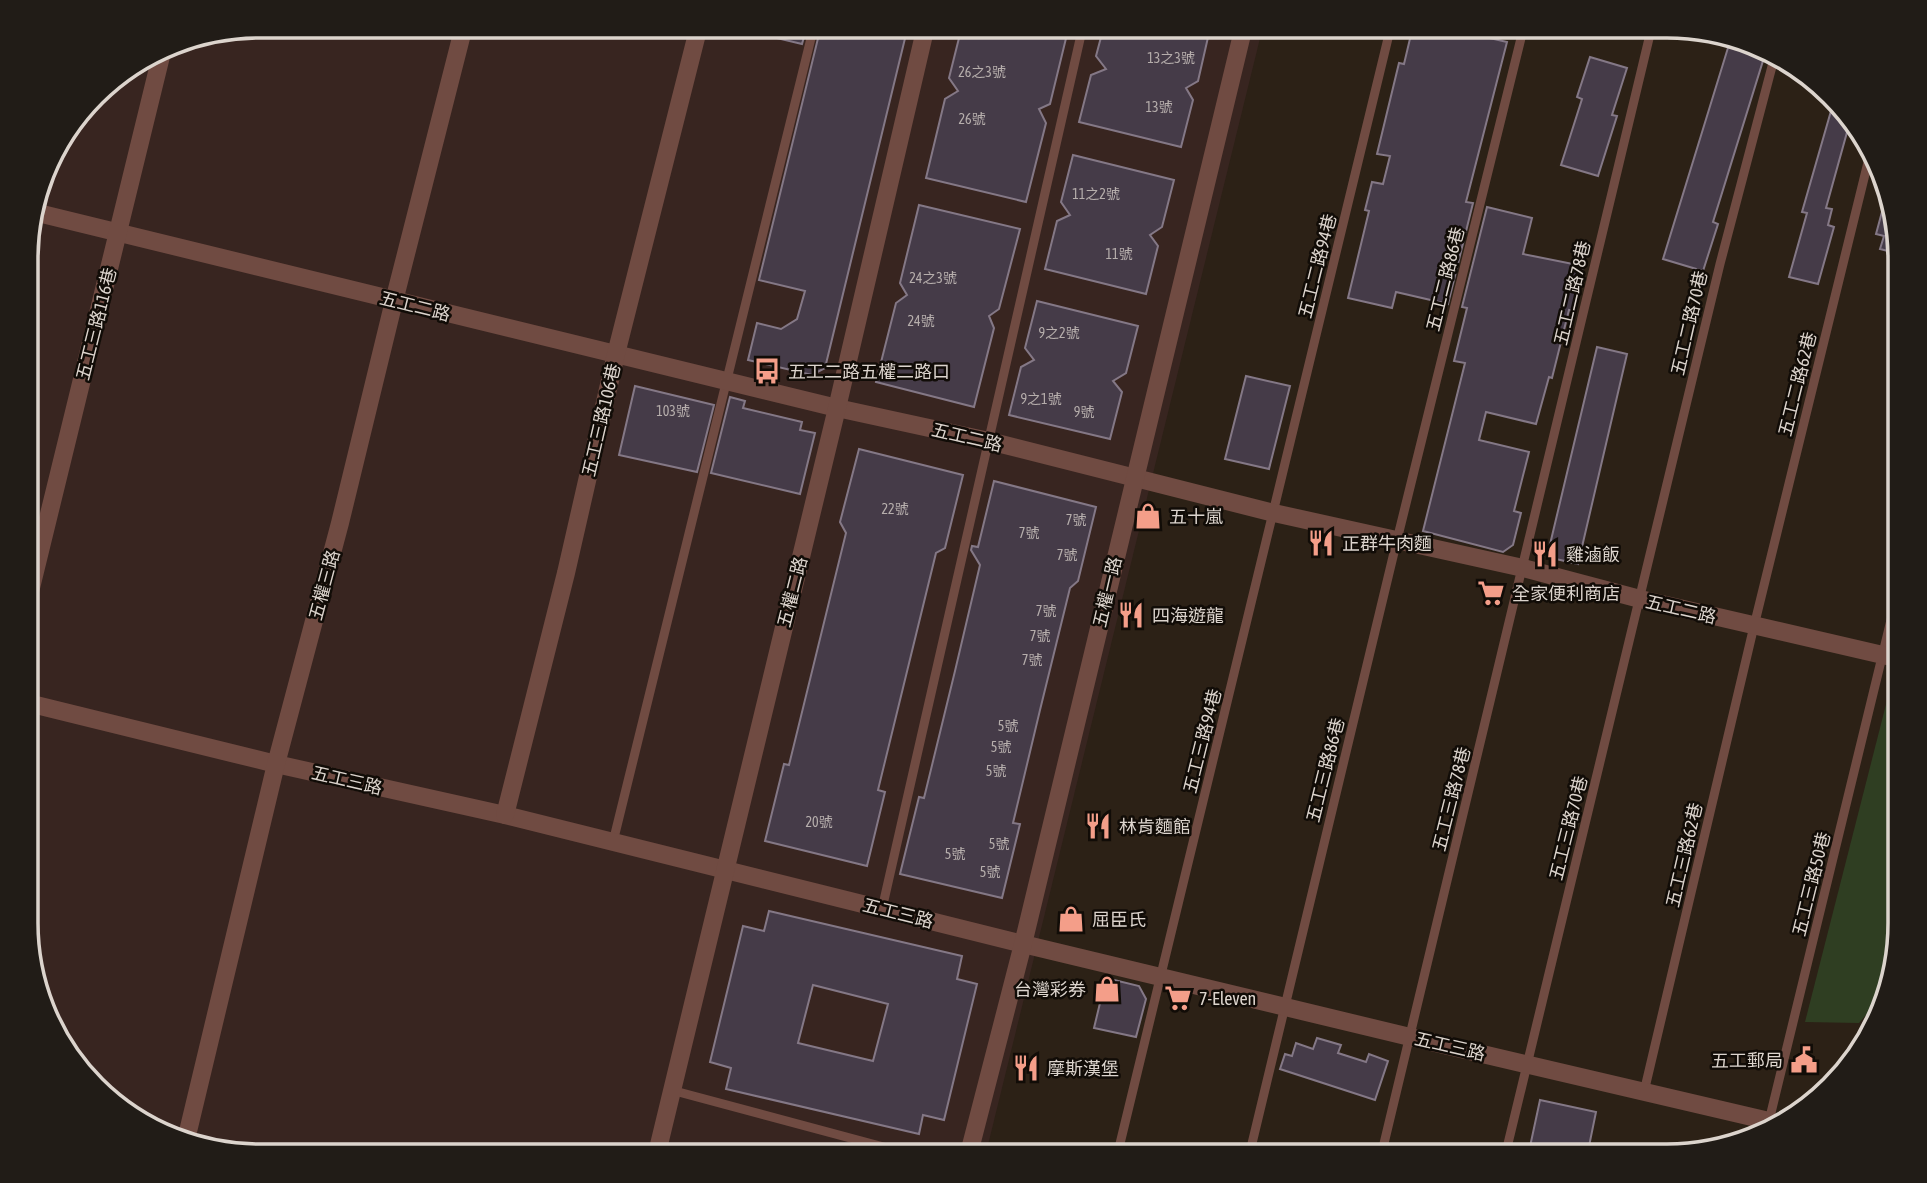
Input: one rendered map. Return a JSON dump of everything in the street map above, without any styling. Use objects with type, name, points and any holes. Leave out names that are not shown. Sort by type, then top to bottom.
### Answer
[{"type":"street","name":"五權一路","points":[[971,1144],[1023,944],[1241,38]]},
{"type":"street","name":"五權三路","points":[[188,1132],[276,764],[340,523],[461,39]]},
{"type":"street","name":"五工三路106巷","points":[[505,815],[566,573],[616,354],[696,39]]},
{"type":"street","name":"五權二路","points":[[659,1144],[837,408],[923,39]]},
{"type":"street","name":"五工三路116巷","points":[[39,555],[159,63]]},
{"type":"street","name":"五工二路","points":[[43,214],[1273,513],[1523,568],[1640,599],[1888,656]]},
{"type":"street","name":"五工三路","points":[[39,706],[276,764],[505,815],[1023,944],[1768,1121]]},
{"type":"lane","points":[[882,909],[1080,38]]},
{"type":"lane","name":"五工二路94巷","points":[[1273,513],[1388,38]]},
{"type":"lane","name":"五工二路86巷","points":[[1397,540],[1521,38]]},
{"type":"lane","name":"五工二路78巷","points":[[1523,568],[1649,38]]},
{"type":"lane","points":[[613,842],[811,39]]},
{"type":"lane","name":"五工二路70巷","points":[[1640,599],[1720,264],[1772,65]]},
{"type":"lane","name":"五工二路62巷","points":[[1754,626],[1867,165]]},
{"type":"lane","name":"五工三路94巷","points":[[1119,1144],[1273,513]]},
{"type":"lane","name":"五工三路86巷","points":[[1252,1144],[1397,540]]},
{"type":"lane","name":"五工三路78巷","points":[[1384,1144],[1523,568]]},
{"type":"lane","name":"五工三路70巷","points":[[1508,1144],[1640,599]]},
{"type":"lane","name":"五工三路62巷","points":[[1644,1092],[1754,626]]},
{"type":"lane","name":"五工三路50巷","points":[[1769,1120],[1888,668]]},
{"type":"lane","points":[[671,1090],[872,1144]]},
{"type":"shaded area","points":[[1260,38],[988,1144],[231,1143],[202,1137],[162,1122],[114,1090],[93,1069],[61,1021],[50,994],[40,952],[39,260],[40,231],[55,175],[84,125],[114,93],[149,68],[175,55],[217,43],[245,39]]},
{"type":"green space","points":[[1888,697],[1888,938],[1877,994],[1871,1010],[1859,1023],[1805,1022]]},
{"type":"building","points":[[959,38],[1066,38],[1050,104],[1039,109],[1046,123],[1026,202],[926,178],[945,99],[958,91],[949,78]]},
{"type":"building","points":[[1101,38],[1208,38],[1198,81],[1186,88],[1193,100],[1181,147],[1079,122],[1091,75],[1106,69],[1096,56]]},
{"type":"building","points":[[1410,38],[1490,38],[1507,42],[1466,202],[1473,203],[1448,304],[1396,292],[1392,308],[1348,298],[1369,211],[1365,210],[1372,182],[1383,184],[1390,156],[1377,154],[1399,63],[1404,64]]},
{"type":"building","points":[[779,39],[803,39],[802,44]]},
{"type":"building","points":[[818,39],[905,39],[825,368],[812,375],[748,360],[757,323],[781,329],[797,319],[805,291],[759,280]]},
{"type":"building","points":[[1728,47],[1763,60],[1713,222],[1718,224],[1703,271],[1663,259]]},
{"type":"building","points":[[1590,57],[1627,68],[1612,115],[1617,116],[1598,176],[1561,165],[1582,99],[1577,97]]},
{"type":"building","points":[[1831,111],[1847,131],[1826,208],[1832,209],[1828,225],[1834,227],[1818,284],[1789,277],[1807,213],[1802,212]]},
{"type":"building","points":[[1073,155],[1174,180],[1162,227],[1150,235],[1158,246],[1146,294],[1045,269],[1057,221],[1070,215],[1061,202]]},
{"type":"building","points":[[919,205],[1020,229],[999,309],[989,316],[994,328],[974,407],[876,382],[896,303],[907,295],[900,283]]},
{"type":"building","points":[[1487,207],[1532,218],[1523,254],[1583,266],[1574,311],[1569,310],[1552,378],[1549,377],[1536,424],[1486,412],[1479,440],[1529,452],[1514,511],[1521,513],[1513,545],[1503,552],[1423,531],[1465,363],[1454,361],[1467,308],[1462,307]]},
{"type":"building","points":[[1882,210],[1888,251],[1880,249],[1884,236],[1876,234]]},
{"type":"building","points":[[1037,301],[1138,326],[1126,373],[1113,381],[1122,392],[1110,439],[1009,415],[1021,367],[1034,360],[1025,348]]},
{"type":"building","points":[[1597,347],[1627,354],[1578,564],[1547,557]]},
{"type":"building","points":[[1246,376],[1290,386],[1269,469],[1225,459]]},
{"type":"building","points":[[635,386],[714,405],[697,472],[619,455]]},
{"type":"building","points":[[730,397],[745,401],[743,408],[802,422],[800,430],[815,433],[800,494],[711,473]]},
{"type":"building","points":[[859,449],[963,475],[945,548],[936,553],[878,790],[885,792],[867,866],[765,841],[784,764],[789,765],[846,533],[840,522]]},
{"type":"building","points":[[994,481],[1096,507],[1078,581],[1070,588],[1040,710],[1013,823],[1020,824],[1002,898],[900,874],[919,797],[924,798],[980,565],[971,550],[972,546],[978,547]]},
{"type":"building","points":[[769,911],[962,956],[957,979],[977,984],[944,1120],[923,1115],[919,1134],[726,1089],[731,1068],[710,1062],[743,926],[764,931]],"holes":[[[813,985],[888,1004],[873,1061],[798,1043]]]},
{"type":"building","points":[[1106,978],[1139,986],[1146,999],[1136,1037],[1094,1028]]},
{"type":"building","points":[[1317,1038],[1341,1045],[1338,1053],[1366,1062],[1369,1054],[1388,1061],[1375,1100],[1280,1069],[1285,1054],[1292,1056],[1296,1043],[1313,1049]]},
{"type":"building","points":[[1540,1100],[1596,1112],[1589,1144],[1531,1144]]},
{"type":"place","name":"五工二路五權二路口","points":[[767,371]]},
{"type":"place","name":"五十嵐","points":[[1148,516]]},
{"type":"place","name":"正群牛肉麵","points":[[1321,543]]},
{"type":"place","name":"雞滷飯","points":[[1545,554]]},
{"type":"place","name":"全家便利商店","points":[[1491,593]]},
{"type":"place","name":"四海遊龍","points":[[1131,615]]},
{"type":"place","name":"林肯麵館","points":[[1098,826]]},
{"type":"place","name":"屈臣氏","points":[[1071,919]]},
{"type":"place","name":"台灣彩券","points":[[1107,989]]},
{"type":"place","name":"7-Eleven","points":[[1178,998]]},
{"type":"place","name":"五工郵局","points":[[1804,1060]]},
{"type":"place","name":"摩斯漢堡","points":[[1026,1068]]}]
